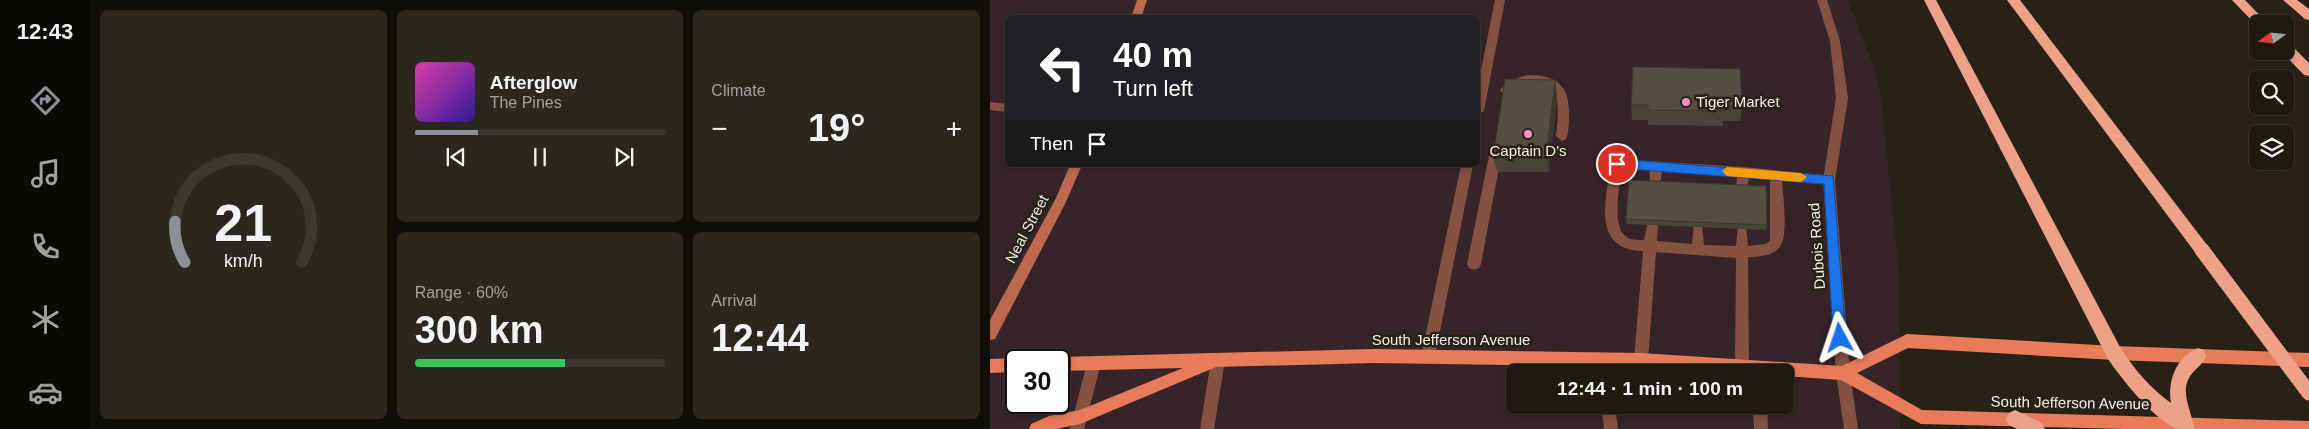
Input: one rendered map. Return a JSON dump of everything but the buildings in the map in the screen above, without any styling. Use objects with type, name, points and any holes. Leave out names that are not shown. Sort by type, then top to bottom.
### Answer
[{"type":"highway","points":[[1930,0],[2114,354],[2132,380],[2149,399],[2186,426]]},
{"type":"highway","points":[[2013,0],[2309,393]]},
{"type":"highway","points":[[2238,0],[2253,15]]},
{"type":"highway","points":[[2289,0],[2309,16]]},
{"type":"highway","points":[[2294,56],[2309,71]]},
{"type":"highway","points":[[2186,426],[2176,388],[2181,374],[2198,356]]},
{"type":"highway","points":[[2015,419],[2036,429]]},
{"type":"main road","points":[[1137,15],[1142,0]]},
{"type":"main road","name":"Neal Street","points":[[990,334],[1060,200],[1075,167]]},
{"type":"main road","points":[[1843,373],[1907,341],[2114,354],[2309,360]]},
{"type":"main road","name":"South Jefferson Avenue","points":[[1070,364],[1428,357],[1564,364]]},
{"type":"main road","points":[[1036,429],[1049,424],[1078,423],[1218,360]]},
{"type":"main road","name":"South Jefferson Avenue","points":[[1616,364],[1641,360],[1699,364]]},
{"type":"main road","points":[[990,366],[1005,365]]},
{"type":"main road","name":"South Jefferson Avenue","points":[[1794,371],[1843,373],[1921,417],[2309,428]]},
{"type":"street","points":[[1480,101],[1500,0]]},
{"type":"street","name":"Dubois Road","points":[[1822,0],[1834,41],[1842,98],[1829,180],[1843,373],[1850,429]]},
{"type":"street","points":[[1504,102],[1504,92],[1512,82],[1520,79],[1548,80],[1558,87],[1562,96],[1562,136]]},
{"type":"street","points":[[990,106],[1005,108]]},
{"type":"street","points":[[1474,264],[1498,138]]},
{"type":"street","points":[[1776,175],[1777,235],[1775,244],[1767,251],[1741,253],[1626,244],[1613,234],[1610,222],[1617,164],[1656,166],[1701,174],[1743,172],[1776,175],[1829,180]]},
{"type":"street","points":[[1655,187],[1656,166]]},
{"type":"street","points":[[1428,357],[1467,167]]},
{"type":"street","points":[[1742,190],[1743,172]]},
{"type":"street","points":[[1641,360],[1652,225]]},
{"type":"street","points":[[1698,228],[1698,250]]},
{"type":"street","points":[[1742,229],[1742,364]]},
{"type":"street","points":[[1207,429],[1218,360]]},
{"type":"street","points":[[1078,423],[1094,363]]},
{"type":"street","points":[[1609,414],[1611,429]]},
{"type":"street","points":[[1760,414],[1761,429]]},
{"type":"shaded area","points":[[990,0],[1848,0],[1873,65],[1881,98],[1899,275],[1900,429],[990,429]]},
{"type":"slow traffic","points":[[1727,171],[1801,177]]},
{"type":"place","name":"Tiger Market","points":[[1686,102]]},
{"type":"place","name":"Captain D's","points":[[1528,134]]},
{"type":"route","points":[[1617,164],[1829,180],[1840,338]]}]
